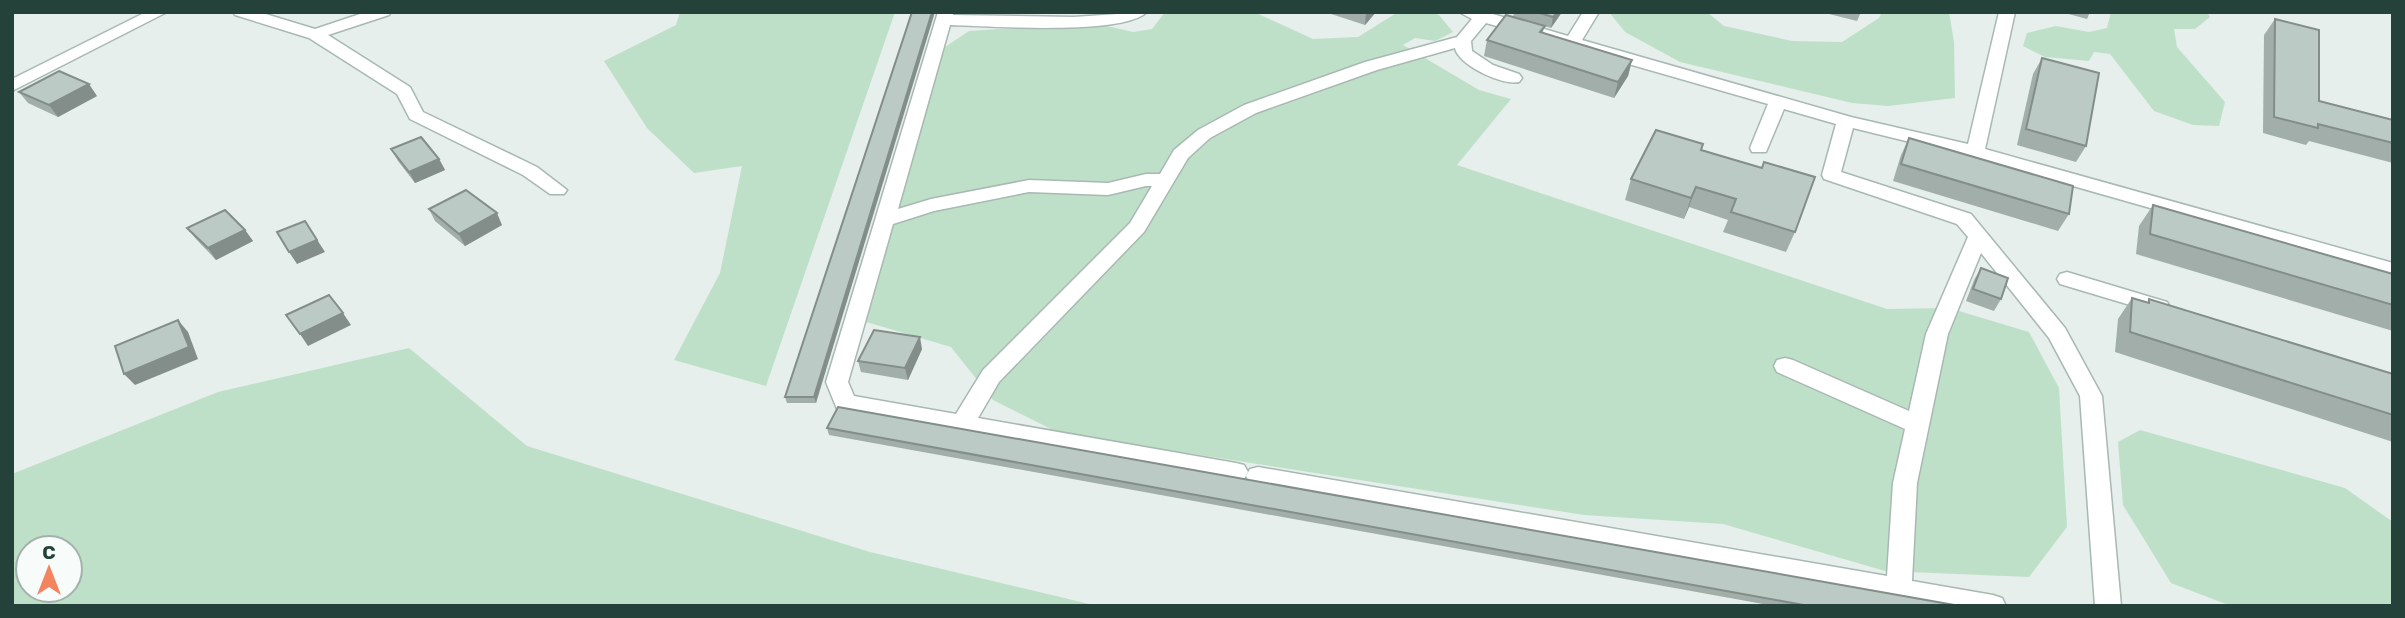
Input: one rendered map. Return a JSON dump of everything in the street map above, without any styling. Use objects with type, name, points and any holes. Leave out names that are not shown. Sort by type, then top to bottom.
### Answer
[{"type":"street","points":[[12,86],[159,12]]},
{"type":"street","points":[[241,12],[316,34],[404,91],[416,115],[530,171],[557,190]]},
{"type":"street","points":[[316,34],[383,12]]},
{"type":"street","points":[[1139,12],[1086,20],[945,16],[837,382],[845,403],[1993,606]]},
{"type":"street","points":[[1572,42],[1591,12]]},
{"type":"street","points":[[1975,152],[2007,12]]},
{"type":"street","points":[[1513,78],[1487,69],[1464,53],[1463,41],[1475,15],[1846,121],[1975,152],[2393,270]]},
{"type":"street","points":[[962,424],[990,376],[1137,227],[1181,154],[1204,134],[1250,108],[1371,66],[1463,41]]},
{"type":"street","points":[[1759,148],[1778,101]]},
{"type":"street","points":[[1846,121],[1831,176],[1964,219],[2057,333],[2091,396],[2108,606]]},
{"type":"street","points":[[885,220],[931,205],[1029,186],[1108,189],[1146,180],[1164,180]]},
{"type":"street","points":[[1899,589],[1905,483],[1937,334],[1978,237]]},
{"type":"street","points":[[2067,279],[2181,314]]},
{"type":"street","points":[[1785,366],[1917,424]]},
{"type":"green space","points":[[680,12],[895,12],[766,386],[674,360],[720,273],[742,166],[694,173],[647,128],[604,61],[676,25]]},
{"type":"green space","points":[[1165,12],[1254,12],[1313,39],[1358,37],[1398,12],[1430,12],[1439,15],[1453,32],[1435,41],[1415,38],[1403,45],[1479,90],[1511,99],[1457,165],[1887,309],[1949,308],[2029,332],[2059,388],[2067,527],[2029,577],[1885,571],[1723,524],[1584,515],[1059,433],[993,400],[951,347],[863,321],[942,49],[969,31],[1094,23],[1133,32],[1152,29]]},
{"type":"green space","points":[[1609,12],[1707,12],[1724,26],[1792,41],[1842,42],[1879,18],[1882,12],[1949,12],[1954,42],[1955,98],[1888,106],[1852,103],[1680,62],[1625,32]]},
{"type":"green space","points":[[2111,12],[2207,12],[2210,17],[2195,29],[2174,29],[2177,47],[2225,102],[2219,126],[2193,125],[2154,111],[2110,54],[2094,52],[2089,61],[2045,57],[2023,46],[2027,33],[2056,26],[2089,32],[2107,28]]},
{"type":"green space","points":[[409,348],[527,446],[870,552],[1098,606],[12,606],[12,474],[218,392]]},
{"type":"green space","points":[[2140,430],[2345,488],[2393,522],[2393,606],[2231,606],[2171,583],[2123,505],[2118,442]]},
{"type":"building","points":[[912,12],[932,12],[814,397],[785,397]]},
{"type":"building","points":[[1537,12],[1557,12],[1553,17]]},
{"type":"building","points":[[1506,15],[1545,26],[1540,32],[1632,60],[1618,82],[1487,40]]},
{"type":"building","points":[[2275,19],[2319,30],[2319,101],[2393,120],[2393,143],[2318,124],[2318,128],[2274,117]]},
{"type":"building","points":[[2042,58],[2099,73],[2086,146],[2026,129]]},
{"type":"building","points":[[59,71],[89,84],[49,105],[19,92]]},
{"type":"building","points":[[1656,130],[1703,144],[1701,150],[1762,168],[1764,162],[1815,177],[1795,232],[1731,212],[1736,199],[1696,187],[1691,198],[1631,179]]},
{"type":"building","points":[[421,137],[439,159],[409,172],[391,149]]},
{"type":"building","points":[[1909,138],[2073,186],[2069,214],[1901,164]]},
{"type":"building","points":[[466,190],[497,213],[459,234],[429,209]]},
{"type":"building","points":[[2153,205],[2393,274],[2393,305],[2150,234]]},
{"type":"building","points":[[225,210],[245,230],[208,248],[187,228]]},
{"type":"building","points":[[305,221],[317,240],[289,252],[277,232]]},
{"type":"building","points":[[1981,268],[2008,278],[2001,299],[1973,289]]},
{"type":"building","points":[[329,295],[343,313],[300,334],[286,315]]},
{"type":"building","points":[[2132,298],[2149,303],[2149,299],[2393,374],[2393,415],[2130,332]]},
{"type":"building","points":[[178,320],[189,347],[124,374],[115,346]]},
{"type":"building","points":[[874,330],[920,337],[905,368],[858,361]]},
{"type":"building","points":[[838,407],[1960,606],[1809,606],[827,428]]}]
